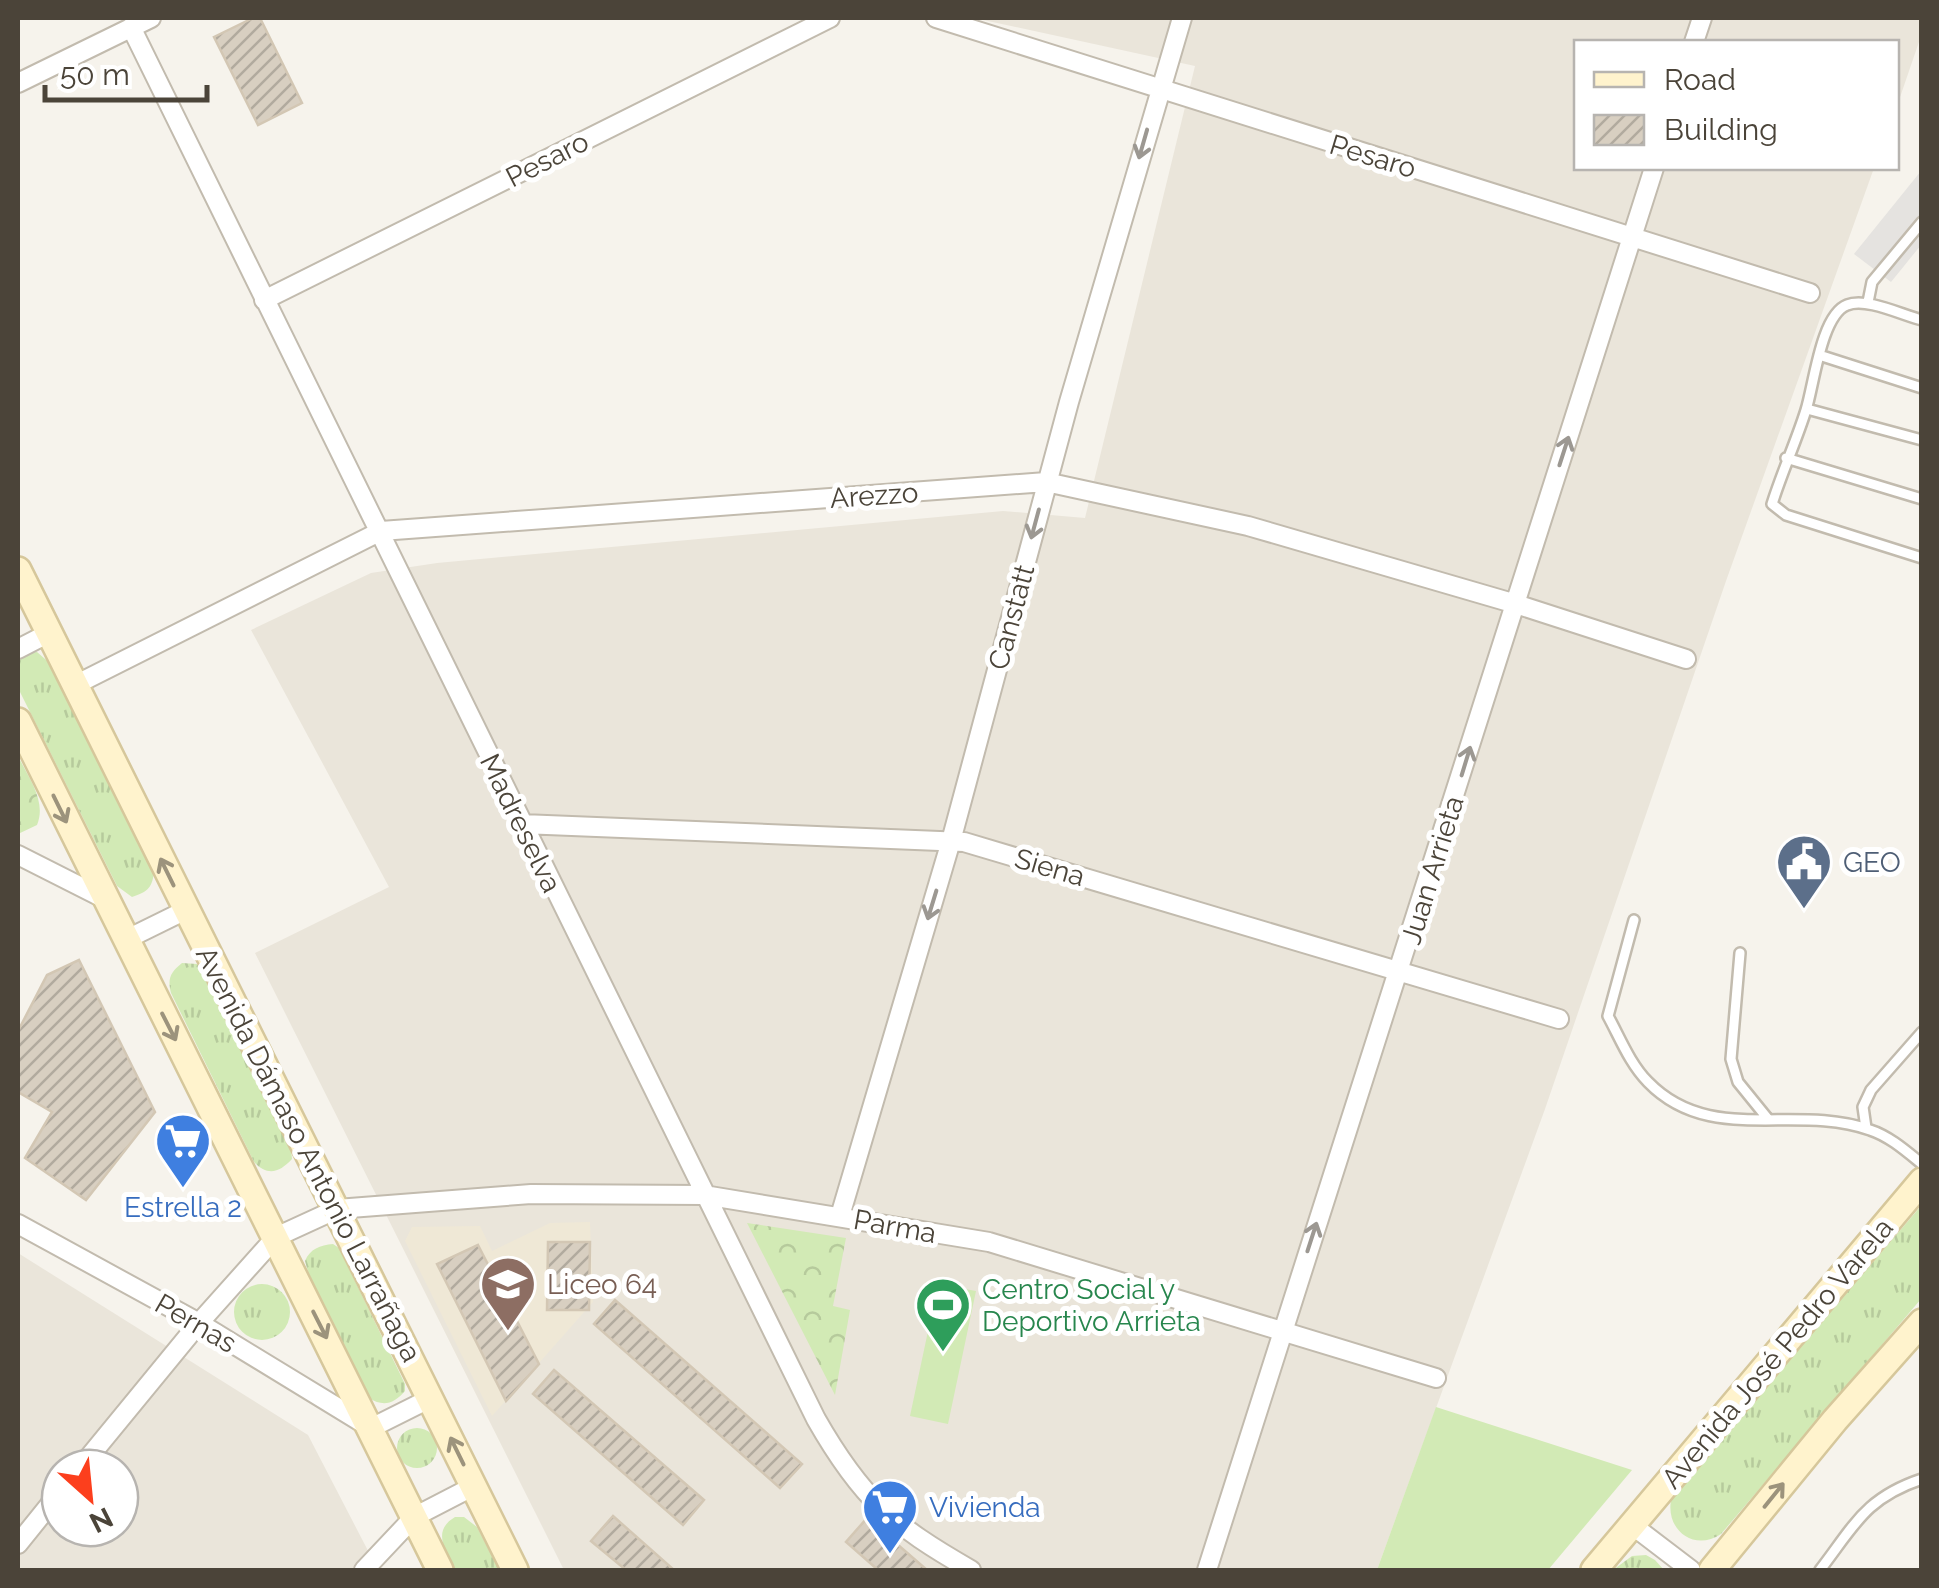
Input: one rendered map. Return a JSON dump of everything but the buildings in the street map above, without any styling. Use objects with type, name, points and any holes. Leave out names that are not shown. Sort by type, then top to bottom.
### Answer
[{"type":"street","points":[[18,83],[151,18]]},
{"type":"street","name":"Pesaro","points":[[264,300],[830,18]]},
{"type":"street","name":"Pesaro","points":[[936,18],[1810,293]]},
{"type":"street","name":"Canstatt","points":[[840,1216],[951,841],[1046,482],[1182,18]]},
{"type":"street","name":"Madreselva","points":[[132,27],[816,1419],[852,1479],[890,1518],[924,1544],[970,1570]]},
{"type":"street","name":"Juan Arrieta","points":[[1207,1570],[1653,170]]},
{"type":"street","name":"Arezzo","points":[[74,685],[381,531],[1046,482],[1248,526],[1516,604],[1686,659]]},
{"type":"street","name":"Avenida Dámaso Antonio Larrañaga","points":[[18,570],[515,1570]]},
{"type":"street","points":[[18,649],[49,633]]},
{"type":"street","points":[[18,721],[440,1570]]},
{"type":"street","name":"Siena","points":[[522,824],[964,842],[1559,1019]]},
{"type":"street","points":[[18,856],[105,899]]},
{"type":"street","points":[[125,940],[186,910]]},
{"type":"street","name":"Avenida José Pedro Varela","points":[[1594,1570],[1922,1181]]},
{"type":"street","name":"Parma","points":[[336,1209],[531,1194],[704,1196],[840,1216],[990,1242],[1436,1378]]},
{"type":"street","points":[[96,1448],[199,1323],[276,1238],[336,1209]]},
{"type":"street","name":"Pernas","points":[[18,1224],[199,1323],[371,1428]]},
{"type":"street","points":[[1712,1570],[1835,1420],[1922,1322]]},
{"type":"street","points":[[371,1428],[431,1398]]},
{"type":"street","points":[[364,1570],[414,1517],[474,1486]]},
{"type":"street","points":[[18,1544],[40,1517]]},
{"type":"street","points":[[1632,1525],[1691,1570]]},
{"type":"lane","points":[[1868,302],[1872,282],[1922,222]]},
{"type":"lane","points":[[1922,320],[1868,302],[1848,304],[1836,312],[1819,355],[1807,409],[1772,504],[1779,511],[1922,558]]},
{"type":"lane","points":[[1819,355],[1922,388]]},
{"type":"lane","points":[[1807,409],[1922,440]]},
{"type":"lane","points":[[1786,458],[1922,499]]},
{"type":"lane","points":[[1634,920],[1608,1016],[1639,1072],[1673,1103],[1703,1118],[1818,1119],[1866,1128],[1903,1148],[1922,1164]]},
{"type":"lane","points":[[1740,953],[1731,1058],[1738,1082],[1768,1119]]},
{"type":"lane","points":[[1866,1128],[1863,1106],[1871,1090],[1922,1032]]},
{"type":"lane","points":[[1820,1570],[1874,1501],[1893,1489],[1922,1480]]},
{"type":"shaded area","points":[[974,18],[1921,18],[1921,36],[1899,100],[1899,40],[1574,40],[1574,170],[1873,170],[1726,581],[1545,1109],[1377,1570],[564,1570],[255,953],[389,887],[251,630],[371,573],[437,563],[1003,511],[1085,518],[1195,66]]},
{"type":"shaded area","points":[[1921,171],[1921,245],[1891,282],[1854,254]]},
{"type":"shaded area","name":"Liceo 64","points":[[590,1222],[593,1302],[492,1416],[405,1241],[412,1227],[480,1226],[492,1251],[550,1223]]},
{"type":"shaded area","points":[[18,1253],[308,1435],[378,1570],[18,1570]]},
{"type":"green space","points":[[37,652],[52,665],[154,870],[151,885],[132,897],[117,886],[18,688],[18,658]]},
{"type":"green space","points":[[18,756],[40,807],[37,825],[18,834]]},
{"type":"green space","points":[[182,963],[197,964],[205,973],[291,1149],[292,1159],[278,1170],[264,1170],[254,1162],[171,993],[171,976]]},
{"type":"green space","points":[[1921,1206],[1921,1299],[1721,1534],[1700,1541],[1683,1534],[1672,1518],[1672,1496]]},
{"type":"green space","points":[[747,1223],[846,1238],[833,1306],[850,1310],[835,1395]]},
{"type":"green space","points":[[333,1244],[339,1248],[405,1384],[405,1391],[392,1401],[379,1403],[369,1398],[308,1272],[305,1261],[310,1253]]},
{"type":"green space","points":[[262,1284],[282,1292],[290,1312],[282,1332],[262,1340],[242,1332],[234,1312],[242,1292]]},
{"type":"green space","name":"Centro Social y Deportivo Arrieta","points":[[938,1284],[976,1291],[948,1424],[910,1416]]},
{"type":"green space","points":[[1436,1407],[1632,1470],[1548,1570],[1377,1570]]},
{"type":"green space","points":[[417,1428],[431,1434],[437,1448],[431,1462],[417,1468],[403,1462],[397,1448],[403,1434]]},
{"type":"green space","points":[[455,1517],[464,1517],[477,1527],[499,1570],[455,1570],[442,1535]]},
{"type":"green space","points":[[1646,1555],[1664,1570],[1613,1570],[1632,1556]]},
{"type":"place","name":"GEO","points":[[1804,911]]},
{"type":"place","name":"Estrella 2","points":[[183,1190]]},
{"type":"place","name":"Liceo 64","points":[[508,1333]]},
{"type":"place","name":"Centro Social y Deportivo Arrieta","points":[[943,1354]]},
{"type":"place","name":"Vivienda","points":[[890,1556]]}]
